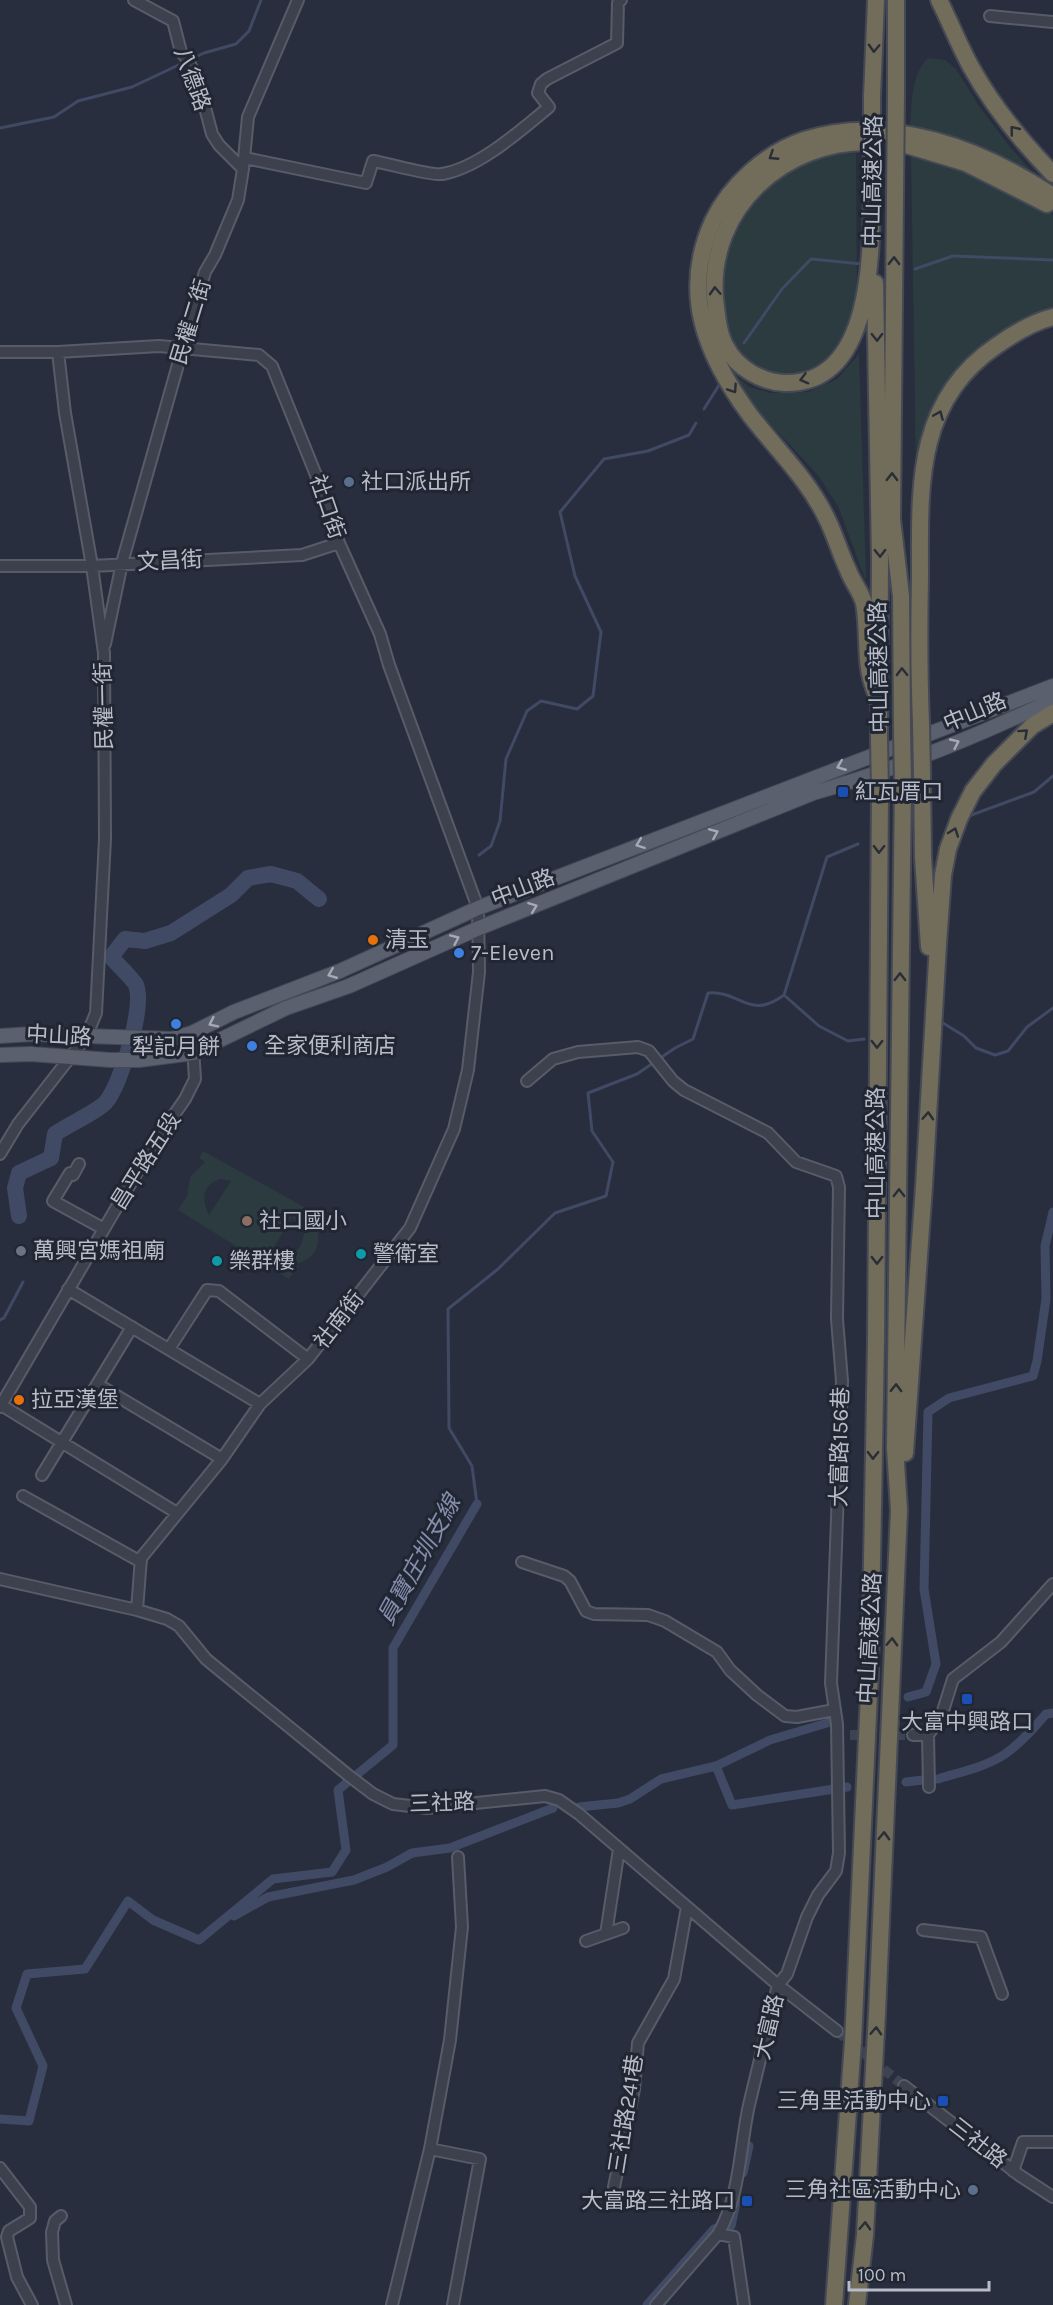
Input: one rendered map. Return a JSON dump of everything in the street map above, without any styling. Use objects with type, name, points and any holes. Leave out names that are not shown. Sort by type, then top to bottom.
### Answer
[{"type":"highway","name":"中山高速公路","points":[[834,2305],[853,2042],[870,1672],[877,1316],[880,548],[872,153],[876,0]]},
{"type":"highway","name":"中山高速公路","points":[[857,2305],[865,2235],[877,2025],[899,1510],[896,1438],[903,783],[901,596],[892,519],[896,0]]},
{"type":"highway","points":[[939,0],[971,67],[990,98],[1012,128],[1053,174]]},
{"type":"highway","points":[[879,704],[869,669],[863,601],[826,517],[796,470],[750,416],[717,366],[706,338],[698,301],[698,275],[706,237],[719,209],[733,190],[774,153],[822,135],[848,130],[885,132],[937,140],[992,162],[1030,181],[1053,196]]},
{"type":"highway","points":[[872,153],[869,260],[864,306],[855,333],[835,365],[808,379],[789,383],[771,382],[753,374],[739,365],[726,348],[721,336],[714,284],[716,266],[722,238],[738,208],[750,192],[792,159],[850,141],[896,142],[966,163],[1053,207]]},
{"type":"highway","points":[[932,1034],[923,857],[919,497],[929,441],[945,400],[981,356],[1025,328],[1053,317]]},
{"type":"highway","points":[[899,1510],[906,1444],[924,1185],[943,875],[948,849],[959,819],[973,792],[1011,744],[1032,726],[1053,713]]},
{"type":"main road","name":"中山路","points":[[0,1036],[32,1034],[86,1038],[172,1039],[192,1033],[234,1012],[340,971],[478,908],[1053,686]]},
{"type":"main road","name":"中山路","points":[[0,1055],[31,1054],[125,1060],[193,1053],[286,1008],[349,987],[479,928],[813,793],[849,783],[932,753],[1053,700]]},
{"type":"street","name":"八德路","points":[[134,0],[171,19],[185,57],[198,81],[212,134],[219,145],[244,164]]},
{"type":"street","name":"民權二街","points":[[104,653],[122,563],[205,272],[215,255],[238,200],[248,117],[298,0]]},
{"type":"street","points":[[244,164],[366,183],[373,161],[440,175],[460,168],[498,148],[549,108],[538,93],[541,84],[547,79],[617,43],[618,3],[621,0]]},
{"type":"street","points":[[990,16],[1053,22]]},
{"type":"street","name":"社口街","points":[[0,352],[183,347],[259,355],[272,366],[316,475],[339,543],[380,634],[389,665],[478,908]]},
{"type":"street","name":"民權一街","points":[[0,1154],[18,1124],[86,1038],[96,1013],[105,839],[104,653],[92,566],[65,413],[58,352]]},
{"type":"street","name":"文昌街","points":[[0,566],[92,566],[302,555],[339,543]]},
{"type":"street","name":"社南街","points":[[141,1562],[177,1513],[222,1459],[260,1404],[308,1359],[410,1228],[454,1129],[468,1070],[479,972],[478,908]]},
{"type":"street","name":"昌平路五段","points":[[0,1406],[153,1145],[185,1099],[195,1079],[192,1033]]},
{"type":"street","name":"大富路156巷","points":[[527,1081],[553,1059],[578,1052],[638,1047],[649,1052],[673,1081],[684,1090],[768,1133],[796,1162],[836,1176],[839,1186],[837,1319],[842,1381],[831,1683],[834,1710]]},
{"type":"street","points":[[79,1164],[73,1175],[70,1173],[53,1201],[104,1229]]},
{"type":"street","points":[[68,1289],[260,1404]]},
{"type":"street","points":[[169,1349],[207,1290],[219,1291],[308,1359]]},
{"type":"street","points":[[42,1475],[132,1327]]},
{"type":"street","points":[[98,1384],[222,1459]]},
{"type":"street","points":[[0,1406],[177,1513]]},
{"type":"street","points":[[23,1496],[141,1562],[137,1610]]},
{"type":"street","points":[[522,1562],[564,1576],[570,1581],[586,1611],[594,1614],[648,1615],[665,1621],[717,1652],[730,1670],[757,1695],[785,1716],[797,1717],[834,1710]]},
{"type":"street","name":"三社路","points":[[0,1579],[167,1619],[179,1626],[206,1659],[223,1673],[373,1794],[393,1804],[427,1808],[545,1796],[560,1800],[837,2031]]},
{"type":"street","points":[[929,1787],[928,1735],[941,1717],[954,1679],[1001,1642],[1053,1584]]},
{"type":"street","name":"大富路","points":[[656,2305],[718,2234],[725,2222],[749,2105],[778,1984],[787,1974],[807,1917],[818,1895],[836,1872],[838,1853],[837,1724],[834,1710]]},
{"type":"street","points":[[837,1734],[850,1735]]},
{"type":"street","points":[[913,1735],[928,1735]]},
{"type":"street","points":[[606,1934],[619,1849]]},
{"type":"street","points":[[392,2305],[430,2149],[429,2144],[450,2040],[462,1927],[458,1857]]},
{"type":"street","name":"三社路241巷","points":[[614,2187],[634,2089],[638,2043],[674,1979],[687,1908]]},
{"type":"street","points":[[586,1941],[623,1928]]},
{"type":"street","points":[[923,1930],[981,1937],[1002,1994]]},
{"type":"street","name":"三社路","points":[[904,2086],[1013,2171],[1053,2197]]},
{"type":"street","points":[[1013,2171],[1023,2142],[1053,2142]]},
{"type":"street","points":[[430,2149],[480,2159],[453,2305]]},
{"type":"street","points":[[0,2168],[30,2207],[30,2218],[9,2231],[7,2237],[17,2277],[32,2305]]},
{"type":"street","points":[[61,2216],[54,2221],[52,2246],[53,2260],[66,2305]]},
{"type":"street","points":[[718,2234],[735,2237],[744,2305]]},
{"type":"shaded area","points":[[928,58],[945,60],[956,69],[979,106],[1010,147],[1042,183],[910,129],[915,82],[922,65]]},
{"type":"shaded area","points":[[856,153],[857,301],[849,336],[838,352],[823,363],[799,375],[769,374],[746,362],[729,343],[719,289],[728,236],[743,212],[782,173],[804,162],[830,155]]},
{"type":"shaded area","points":[[911,156],[930,160],[985,179],[1020,195],[1053,215],[1053,310],[973,356],[916,472]]},
{"type":"shaded area","points":[[859,354],[865,579],[838,506],[817,474],[735,386],[720,360],[749,387],[772,393],[808,392],[837,379]]},
{"type":"shaded area","points":[[203,1151],[330,1221],[328,1230],[318,1226],[316,1250],[309,1258],[296,1264],[298,1267],[289,1279],[178,1210],[187,1196],[190,1177],[205,1162],[199,1158]],"holes":[[[221,1179],[231,1181],[209,1215],[204,1198],[205,1193],[210,1184]],[[292,1217],[304,1231],[301,1244],[294,1253],[277,1255],[271,1252]]]},
{"type":"waterway","points":[[0,128],[54,117],[78,101],[132,87],[204,53],[236,44],[249,31],[261,0]]},
{"type":"waterway","points":[[915,269],[953,256],[1053,260]]},
{"type":"waterway","points":[[744,343],[782,289],[811,259],[862,264]]},
{"type":"waterway","points":[[704,409],[721,382]]},
{"type":"waterway","points":[[479,855],[491,846],[500,821],[506,759],[527,711],[541,701],[577,709],[593,696],[601,632],[575,576],[560,512],[604,459],[648,451],[689,435],[696,423]]},
{"type":"waterway","points":[[966,817],[1034,792],[1053,776]]},
{"type":"waterway","name":"員寶庄圳支線","points":[[477,1504],[472,1466],[449,1428],[448,1309],[498,1269],[555,1213],[606,1196],[613,1162],[592,1131],[588,1093],[637,1074],[675,1048],[693,1039],[708,993],[719,993],[753,1005],[772,1002],[784,995],[827,857],[858,844]]},
{"type":"waterway","points":[[19,1216],[15,1188],[19,1173],[51,1158],[55,1134],[102,1106],[112,1093],[118,1079],[130,1045],[138,995],[135,983],[111,957],[125,939],[145,941],[171,933],[231,895],[248,878],[271,874],[297,881],[319,899]]},
{"type":"waterway","points":[[784,995],[819,1026],[848,1041],[864,1039]]},
{"type":"waterway","points":[[943,1023],[964,1036],[976,1048],[995,1055],[1008,1051],[1027,1027],[1053,1008]]},
{"type":"waterway","points":[[908,1697],[926,1692],[936,1664],[924,1589],[928,1412],[949,1398],[1033,1376],[1046,1299],[1045,1246],[1053,1212]]},
{"type":"waterway","points":[[0,1320],[4,1318],[23,1282]]},
{"type":"waterway","name":"員寶庄圳支線","points":[[0,2119],[29,2121],[43,2066],[16,2008],[27,1974],[85,1969],[128,1901],[153,1920],[199,1940],[273,1879],[332,1872],[346,1850],[338,1790],[393,1745],[393,1648],[477,1504]]},
{"type":"waterway","points":[[938,1779],[998,1759],[1022,1740],[1046,1714],[1053,1713]]},
{"type":"waterway","points":[[579,1807],[618,1803],[630,1799],[661,1779],[716,1766],[770,1740],[827,1723]]},
{"type":"waterway","points":[[716,1766],[732,1805],[847,1787]]},
{"type":"waterway","points":[[906,1782],[923,1780]]},
{"type":"waterway","points":[[234,1916],[268,1897],[354,1880],[387,1867],[412,1853],[450,1848],[553,1808]]},
{"type":"waterway","points":[[743,2173],[749,2146]]},
{"type":"waterway","points":[[647,2305],[714,2229],[731,2226],[737,2198]]},
{"type":"tunnel","points":[[850,1735],[913,1735]]},
{"type":"tunnel","points":[[837,2031],[904,2086]]},
{"type":"place","name":"社口派出所","points":[[349,482]]},
{"type":"place","name":"紅瓦厝口","points":[[843,792]]},
{"type":"place","name":"清玉","points":[[373,940]]},
{"type":"place","name":"7-Eleven","points":[[459,953]]},
{"type":"place","name":"犁記月餅","points":[[176,1024]]},
{"type":"place","name":"全家便利商店","points":[[252,1046]]},
{"type":"place","name":"社口國小","points":[[247,1221]]},
{"type":"place","name":"萬興宮媽祖廟","points":[[21,1251]]},
{"type":"place","name":"警衛室","points":[[361,1254]]},
{"type":"place","name":"樂群樓","points":[[217,1261]]},
{"type":"place","name":"拉亞漢堡","points":[[19,1400]]},
{"type":"place","name":"大富中興路口","points":[[967,1699]]},
{"type":"place","name":"三角里活動中心","points":[[943,2101]]},
{"type":"place","name":"三角社區活動中心","points":[[973,2190]]},
{"type":"place","name":"大富路三社路口","points":[[747,2201]]}]
